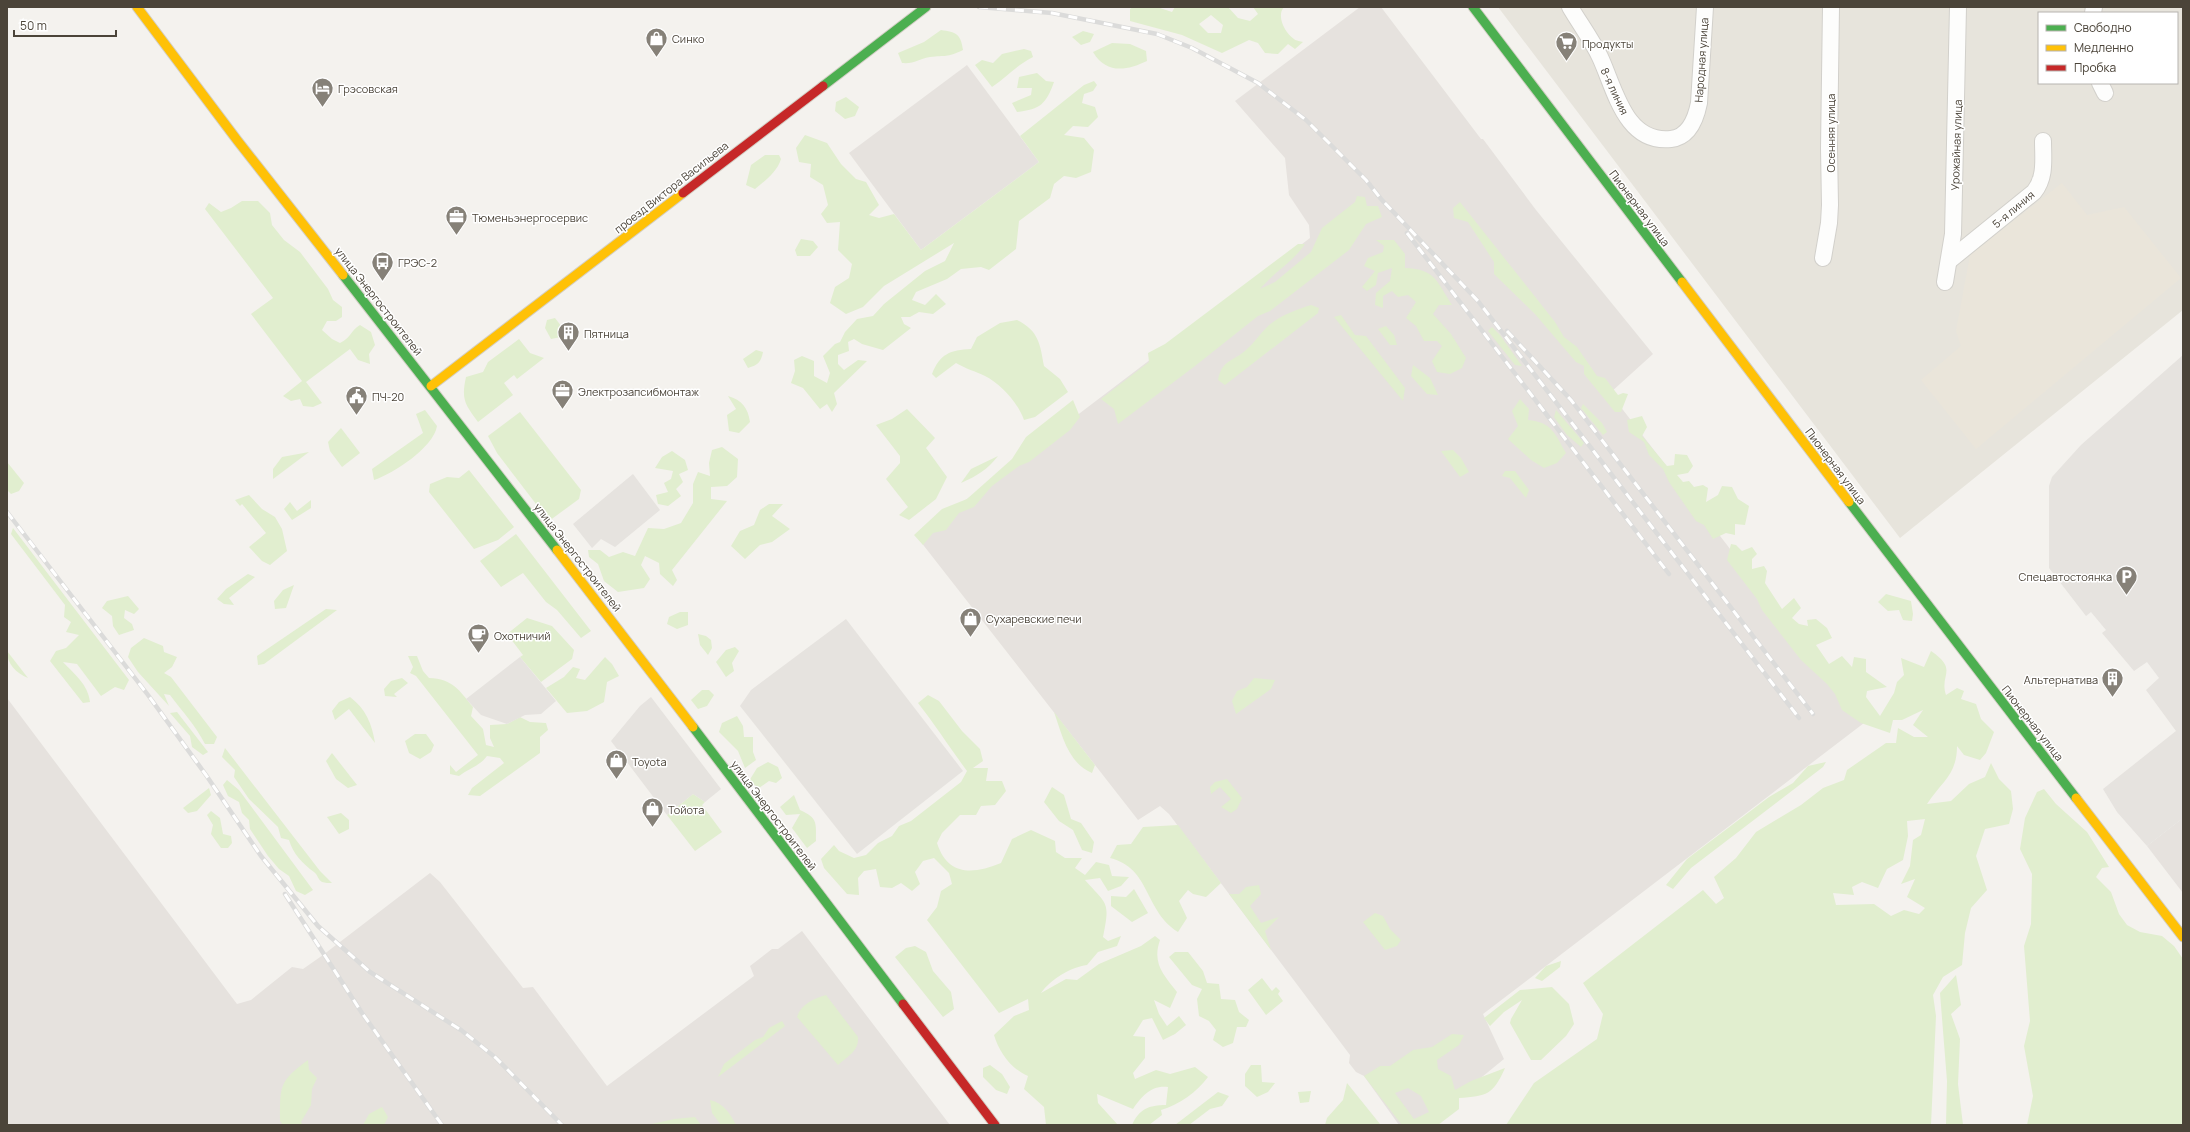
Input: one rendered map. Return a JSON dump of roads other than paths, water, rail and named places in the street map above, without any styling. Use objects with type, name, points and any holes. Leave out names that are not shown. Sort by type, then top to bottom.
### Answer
[{"type":"street","name":"улица Энергостроителей","points":[[137,7],[237,140],[431,386],[629,642],[994,1125]]},
{"type":"street","name":"проезд Виктора Васильева","points":[[431,386],[926,7]]},
{"type":"street","name":"Пионерная улица","points":[[1473,7],[1972,664],[2183,937]]},
{"type":"street","name":"8-я линия","points":[[1570,7],[1599,55],[1624,114],[1635,128],[1649,136],[1662,140]]},
{"type":"street","name":"Народная улица","points":[[1662,140],[1675,138],[1687,131],[1696,118],[1699,103],[1705,7]]},
{"type":"street","name":"Осенняя улица","points":[[1822,258],[1829,224],[1830,205],[1829,148],[1832,7]]},
{"type":"street","name":"Урожайная улица","points":[[1945,282],[1950,260],[1953,234],[1958,7]]},
{"type":"street","name":"5-я линия","points":[[1950,260],[2034,192],[2041,184],[2044,166],[2043,141]]},
{"type":"railway","points":[[979,7],[1052,13],[1157,34],[1192,48],[1258,83],[1306,120],[1366,180],[1381,199],[1478,301],[1799,718]]},
{"type":"railway","points":[[1407,233],[1669,574]]},
{"type":"railway","points":[[1507,331],[1571,400],[1813,714]]},
{"type":"railway","points":[[7,512],[148,695],[206,775],[261,856],[318,926],[370,972],[461,1030],[496,1058],[562,1125]]},
{"type":"railway","points":[[285,894],[362,1013],[442,1125]]},
{"type":"place","name":"Синко","points":[[656,58]]},
{"type":"place","name":"Продукты","points":[[1566,62]]},
{"type":"place","name":"Грэсовская","points":[[323,108]]},
{"type":"place","name":"Тюменьэнергосервис","points":[[456,236]]},
{"type":"place","name":"ГРЭС-2","points":[[382,282]]},
{"type":"place","name":"Пятница","points":[[569,352]]},
{"type":"place","name":"Электрозапсибмонтаж","points":[[563,410]]},
{"type":"place","name":"ПЧ-20","points":[[356,416]]},
{"type":"place","name":"Спецавтостоянка","points":[[2127,596]]},
{"type":"place","name":"Сухаревские печи","points":[[971,638]]},
{"type":"place","name":"Охотничий","points":[[478,654]]},
{"type":"place","name":"Альтернатива","points":[[2113,698]]},
{"type":"place","name":"Toyota","points":[[617,780]]},
{"type":"place","name":"Тойота","points":[[653,828]]}]
